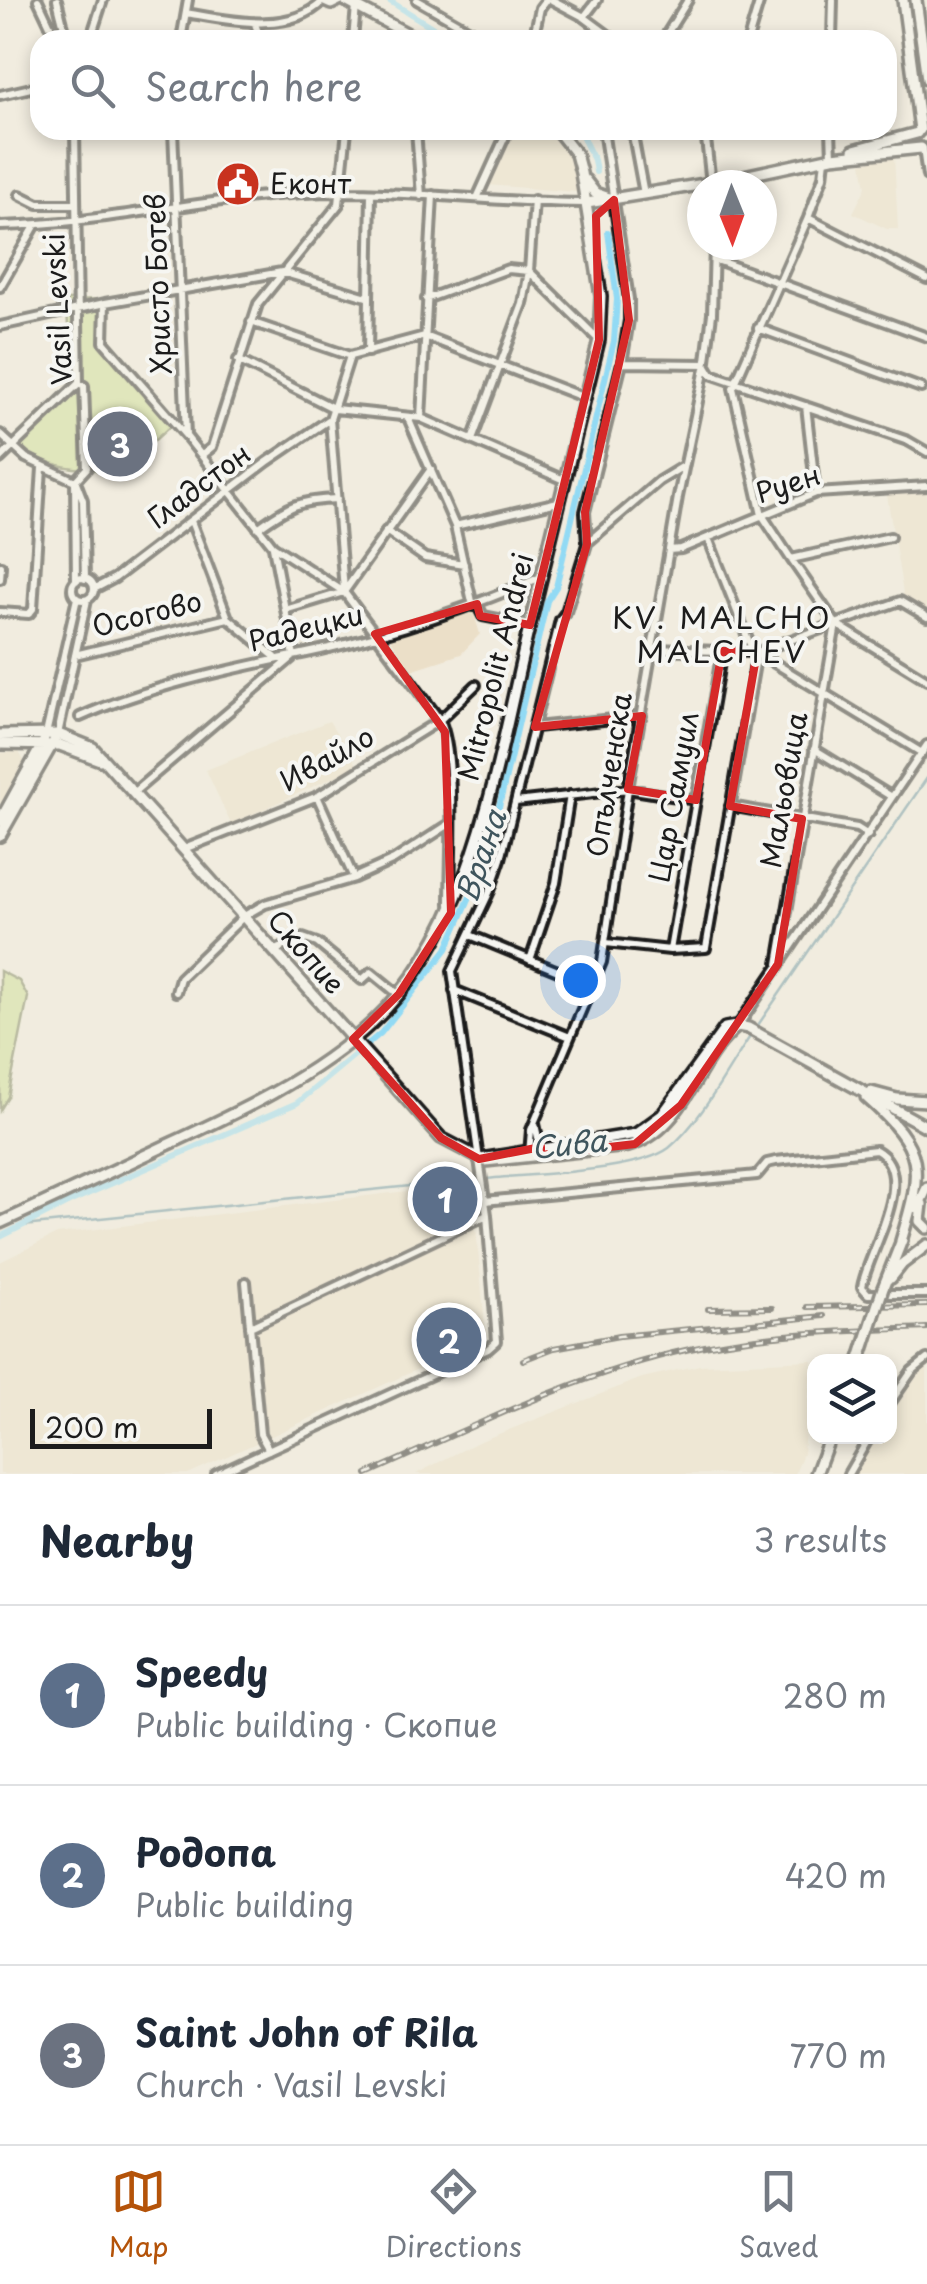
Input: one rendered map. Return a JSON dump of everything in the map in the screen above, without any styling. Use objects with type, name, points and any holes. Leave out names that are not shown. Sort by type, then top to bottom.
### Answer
[{"type":"street","points":[[38,0],[52,30]]},
{"type":"street","points":[[57,0],[64,30]]},
{"type":"street","points":[[93,30],[102,0]]},
{"type":"street","points":[[183,30],[188,0]]},
{"type":"street","points":[[186,13],[254,24],[304,15],[322,1],[331,4],[342,0],[397,30]]},
{"type":"street","points":[[417,0],[470,30]]},
{"type":"street","points":[[535,30],[540,8],[549,0],[602,30]]},
{"type":"street","points":[[584,17],[597,0]]},
{"type":"street","points":[[669,30],[688,0]]},
{"type":"street","points":[[751,30],[760,0]]},
{"type":"street","points":[[832,30],[833,0]]},
{"type":"street","points":[[903,0],[921,130],[917,143],[924,148],[927,176]]},
{"type":"street","points":[[916,0],[927,79]]},
{"type":"street","points":[[355,30],[356,6]]},
{"type":"street","points":[[254,24],[257,30]]},
{"type":"street","points":[[0,95],[30,88]]},
{"type":"street","points":[[897,137],[921,130]]},
{"type":"street","name":"Vasil Levski","points":[[75,140],[78,383],[84,386],[87,468],[75,481],[76,582]]},
{"type":"street","name":"Христо Ботев","points":[[174,140],[186,436]]},
{"type":"street","points":[[202,455],[212,447],[258,304],[338,204],[346,140]]},
{"type":"street","points":[[417,140],[422,196]]},
{"type":"street","points":[[478,196],[503,140]]},
{"type":"street","points":[[565,140],[595,193],[614,200]]},
{"type":"street","name":"Mitropolit Andrei","points":[[454,990],[452,972],[490,891],[560,620],[587,544],[585,512],[622,364],[629,299],[605,140]]},
{"type":"street","points":[[634,140],[644,194]]},
{"type":"street","points":[[706,140],[709,170]]},
{"type":"street","points":[[831,140],[823,178],[808,218],[733,388],[762,516],[836,624],[927,680]]},
{"type":"street","points":[[774,170],[888,140]]},
{"type":"street","points":[[828,158],[924,148]]},
{"type":"street","name":"Mitropolit Andrei","points":[[0,1224],[266,1097],[354,1041],[399,994],[450,913],[478,834],[599,340],[601,296],[582,173]]},
{"type":"street","points":[[0,226],[76,222],[342,192],[587,203],[687,188]]},
{"type":"street","points":[[368,352],[371,194]]},
{"type":"street","points":[[20,195],[38,204],[76,204]]},
{"type":"street","points":[[421,418],[434,195]]},
{"type":"street","points":[[472,440],[523,304],[530,271],[534,200]]},
{"type":"street","points":[[594,236],[596,216],[604,204],[614,200]]},
{"type":"street","points":[[808,218],[927,279]]},
{"type":"street","points":[[0,287],[36,225]]},
{"type":"street","name":"Опълченска","points":[[528,1153],[535,1123],[606,943],[669,550],[706,364],[714,260]]},
{"type":"street","points":[[717,260],[927,337]]},
{"type":"street","points":[[426,299],[508,269],[530,271],[599,340]]},
{"type":"street","points":[[0,326],[182,288],[282,272],[368,297]]},
{"type":"street","points":[[105,303],[104,342],[202,455],[273,546],[344,592],[440,720],[448,760],[450,913]]},
{"type":"street","points":[[251,322],[350,356],[424,336],[585,398]]},
{"type":"street","points":[[758,328],[921,388]]},
{"type":"street","points":[[344,592],[330,419],[350,356]]},
{"type":"street","points":[[238,360],[335,409],[421,418],[564,480]]},
{"type":"street","points":[[622,364],[706,364],[710,374],[908,441],[927,452]]},
{"type":"street","points":[[0,459],[78,383]]},
{"type":"street","points":[[806,406],[816,493]]},
{"type":"street","points":[[408,418],[454,526],[476,605],[483,616],[530,625]]},
{"type":"street","name":"Гладстон","points":[[94,589],[115,578],[330,419]]},
{"type":"street","points":[[0,434],[42,468],[75,481]]},
{"type":"street","points":[[587,544],[659,481],[684,466]]},
{"type":"street","points":[[0,612],[22,616],[33,609],[42,468]]},
{"type":"street","points":[[286,610],[344,592],[431,469]]},
{"type":"street","name":"Vasil Levski","points":[[75,481],[84,500],[86,578]]},
{"type":"street","name":"Руен","points":[[669,550],[816,493],[927,486]]},
{"type":"street","points":[[258,528],[284,508],[304,500],[337,499]]},
{"type":"street","points":[[454,526],[558,502]]},
{"type":"street","points":[[192,521],[228,618]]},
{"type":"street","points":[[386,530],[425,558],[464,564]]},
{"type":"street","points":[[791,559],[890,537]]},
{"type":"street","points":[[708,538],[756,652],[924,749],[778,964],[743,1027]]},
{"type":"street","points":[[134,792],[294,656],[273,546]]},
{"type":"street","points":[[0,579],[1,566]]},
{"type":"street","name":"Радецки","points":[[80,717],[146,692],[476,605],[542,576]]},
{"type":"street","points":[[0,822],[50,739],[77,598],[72,588],[86,578],[94,589],[50,739],[0,836]]},
{"type":"street","points":[[77,598],[88,600]]},
{"type":"street","points":[[652,649],[756,652],[900,600],[927,617]]},
{"type":"street","name":"Осогово","points":[[75,655],[228,618],[276,658]]},
{"type":"street","name":"Мальовица","points":[[778,964],[836,624]]},
{"type":"street","name":"Цар Самуил","points":[[670,950],[722,651]]},
{"type":"street","points":[[606,943],[670,950],[706,948],[756,652]]},
{"type":"street","name":"Ивайло","points":[[184,849],[317,796],[440,720],[476,685]]},
{"type":"street","points":[[535,727],[642,716]]},
{"type":"street","points":[[0,735],[50,739]]},
{"type":"street","points":[[0,744],[50,739]]},
{"type":"street","name":"Скопие","points":[[50,739],[107,763],[440,1138],[480,1164]]},
{"type":"street","points":[[22,744],[36,758]]},
{"type":"street","points":[[814,750],[892,797]]},
{"type":"street","points":[[516,802],[628,788],[696,800]]},
{"type":"street","points":[[317,796],[354,878]]},
{"type":"street","points":[[530,960],[556,883],[570,796]]},
{"type":"street","points":[[730,806],[856,828],[868,834]]},
{"type":"street","points":[[176,992],[180,978],[244,916],[265,904],[354,878],[394,860],[449,825]]},
{"type":"street","points":[[470,935],[592,985]]},
{"type":"street","points":[[276,950],[304,938],[317,943],[362,980],[371,972],[399,994]]},
{"type":"street","points":[[454,990],[570,1037]]},
{"type":"street","points":[[216,1474],[488,1349],[497,1341],[487,1215],[454,990]]},
{"type":"street","points":[[480,1164],[484,1156],[528,1153],[636,1134],[662,1115],[725,1028],[743,1027],[759,1034],[927,1128]]},
{"type":"street","points":[[852,1086],[897,1099],[927,1101]]},
{"type":"street","points":[[852,1086],[902,1133],[914,1160],[917,1189],[902,1241]]},
{"type":"street","points":[[535,1123],[541,1151]]},
{"type":"street","points":[[484,1200],[757,1175],[768,1163],[776,1161],[876,1150],[891,1166],[892,1191],[862,1287],[868,1294],[927,1294]]},
{"type":"street","points":[[861,1354],[883,1288],[925,1192]]},
{"type":"street","points":[[925,1192],[919,1217],[927,1228]]},
{"type":"street","points":[[250,1327],[487,1215]]},
{"type":"street","points":[[883,1288],[902,1264],[927,1245]]},
{"type":"street","points":[[246,1282],[260,1434],[268,1450]]},
{"type":"street","points":[[897,1393],[912,1371],[927,1359]]},
{"type":"street","points":[[816,1474],[827,1444]]},
{"type":"street","points":[[848,1474],[865,1444]]},
{"type":"highlighted area","points":[[614,200],[629,320],[585,512],[587,544],[535,727],[642,716],[628,789],[696,800],[722,651],[757,652],[730,806],[802,819],[778,964],[681,1105],[635,1144],[541,1155],[541,1147],[479,1159],[441,1138],[353,1039],[399,994],[451,913],[445,732],[375,634],[477,604],[480,616],[530,625],[599,340],[596,216]]},
{"type":"shaded area","points":[[508,140],[557,140],[575,164],[576,192],[488,185]]},
{"type":"shaded area","points":[[894,156],[898,229],[887,229],[853,213],[866,187],[862,163]]},
{"type":"shaded area","points":[[927,491],[927,613],[904,599],[887,495]]},
{"type":"shaded area","points":[[473,611],[480,634],[461,654],[411,670],[389,637]]},
{"type":"shaded area","points":[[329,721],[358,766],[231,824],[206,770]]},
{"type":"shaded area","points":[[19,752],[27,766],[0,814],[0,753]]},
{"type":"shaded area","points":[[472,1183],[486,1338],[188,1474],[0,1474],[0,1262],[57,1234]]},
{"type":"shaded area","points":[[927,1359],[927,1474],[848,1474],[866,1444],[897,1444],[899,1386]]},
{"type":"shaded area","points":[[807,1360],[803,1453],[795,1474],[416,1474],[478,1442],[642,1378],[700,1365]]},
{"type":"green space","points":[[109,299],[108,342],[176,421],[122,470],[78,469],[38,458],[14,442],[70,389],[67,300]]},
{"type":"green space","points":[[0,971],[19,981],[28,997],[8,1097],[0,1110]]},
{"type":"waterway","name":"Врана","points":[[388,0],[437,30]]},
{"type":"waterway","name":"Врана","points":[[584,140],[596,172]]},
{"type":"waterway","name":"Врана","points":[[0,1237],[71,1201],[297,1103],[381,1033],[447,949],[487,858],[547,601],[556,587],[614,341],[617,299],[608,232]]},
{"type":"waterway","name":"Сива","points":[[756,1028],[927,778]]},
{"type":"waterway","name":"Сива","points":[[486,1179],[608,1167],[654,1156],[669,1148],[703,1110],[751,1035]]},
{"type":"waterway","name":"Сива","points":[[23,1226],[478,1179]]},
{"type":"railway","points":[[807,1307],[927,1305]]},
{"type":"railway","points":[[708,1309],[772,1308]]},
{"type":"railway","points":[[523,1360],[554,1348],[619,1336],[824,1316]]},
{"type":"railway","points":[[367,1474],[566,1387],[690,1349],[808,1333],[927,1328]]},
{"type":"place","name":"Еконт","points":[[238,184]]},
{"type":"place","name":"Saint John of Rila","points":[[120,444]]},
{"type":"place","name":"Speedy","points":[[445,1199]]},
{"type":"place","name":"Родопа","points":[[449,1340]]},
{"type":"district","name":"KV. MALCHO MALCHEV","points":[[722,636]]}]
